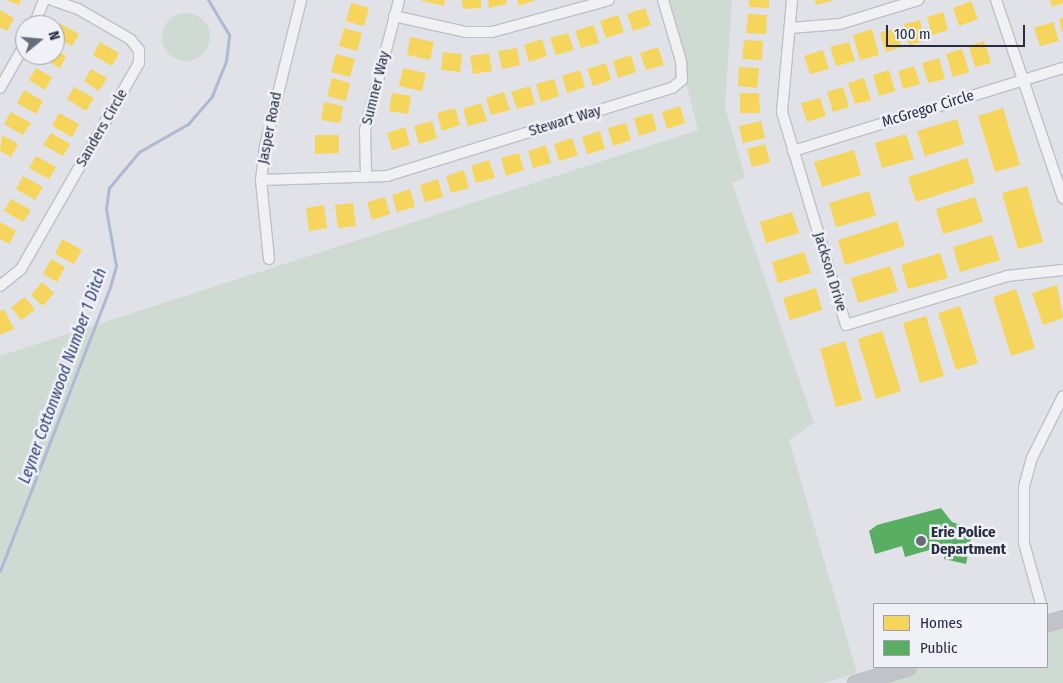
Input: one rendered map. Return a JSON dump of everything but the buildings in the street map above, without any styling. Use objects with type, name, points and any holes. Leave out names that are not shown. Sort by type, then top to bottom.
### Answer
[{"type":"main road","points":[[1048,623],[1063,618]]},
{"type":"main road","points":[[855,683],[905,668]]},
{"type":"street","points":[[38,15],[44,0]]},
{"type":"street","name":"Sanders Circle","points":[[0,286],[21,269],[139,63],[139,50],[130,39],[78,9],[52,0]]},
{"type":"street","name":"Jasper Road","points":[[269,259],[261,180],[267,136],[301,0]]},
{"type":"street","name":"Sumner Way","points":[[366,177],[365,130],[398,0]]},
{"type":"street","points":[[394,16],[442,28],[492,32],[609,0]]},
{"type":"street","name":"Stewart Way","points":[[366,177],[387,176],[672,88],[682,80],[681,61],[663,0]]},
{"type":"street","name":"Jackson Drive","points":[[792,0],[781,96],[793,151],[846,325],[1007,276],[1063,270]]},
{"type":"street","points":[[790,28],[840,24],[918,0]]},
{"type":"street","points":[[996,0],[1025,80],[1063,198]]},
{"type":"street","points":[[0,88],[15,62]]},
{"type":"street","name":"McGregor Circle","points":[[793,151],[1063,68]]},
{"type":"street","points":[[261,180],[366,177]]},
{"type":"street","points":[[1041,603],[1024,543],[1024,487],[1032,458],[1063,396]]},
{"type":"shaded area","points":[[665,0],[732,0],[725,107],[745,177],[732,183],[814,423],[789,440],[857,673],[823,683],[0,683],[0,356],[698,130]]},
{"type":"shaded area","points":[[186,13],[195,15],[203,20],[208,28],[210,37],[208,46],[203,54],[195,59],[186,61],[177,59],[169,54],[164,46],[162,37],[164,28],[169,20],[177,15]]},
{"type":"shaded area","points":[[1063,620],[1063,683],[875,683],[918,668],[1048,668],[1048,625]]},
{"type":"waterway","name":"Leyner Cottonwood Number 1 Ditch","points":[[0,571],[110,287],[116,266],[106,209],[109,188],[139,152],[188,124],[212,96],[226,61],[229,35],[208,0]]},
{"type":"place","name":"Erie Police Department","points":[[921,541]]}]
